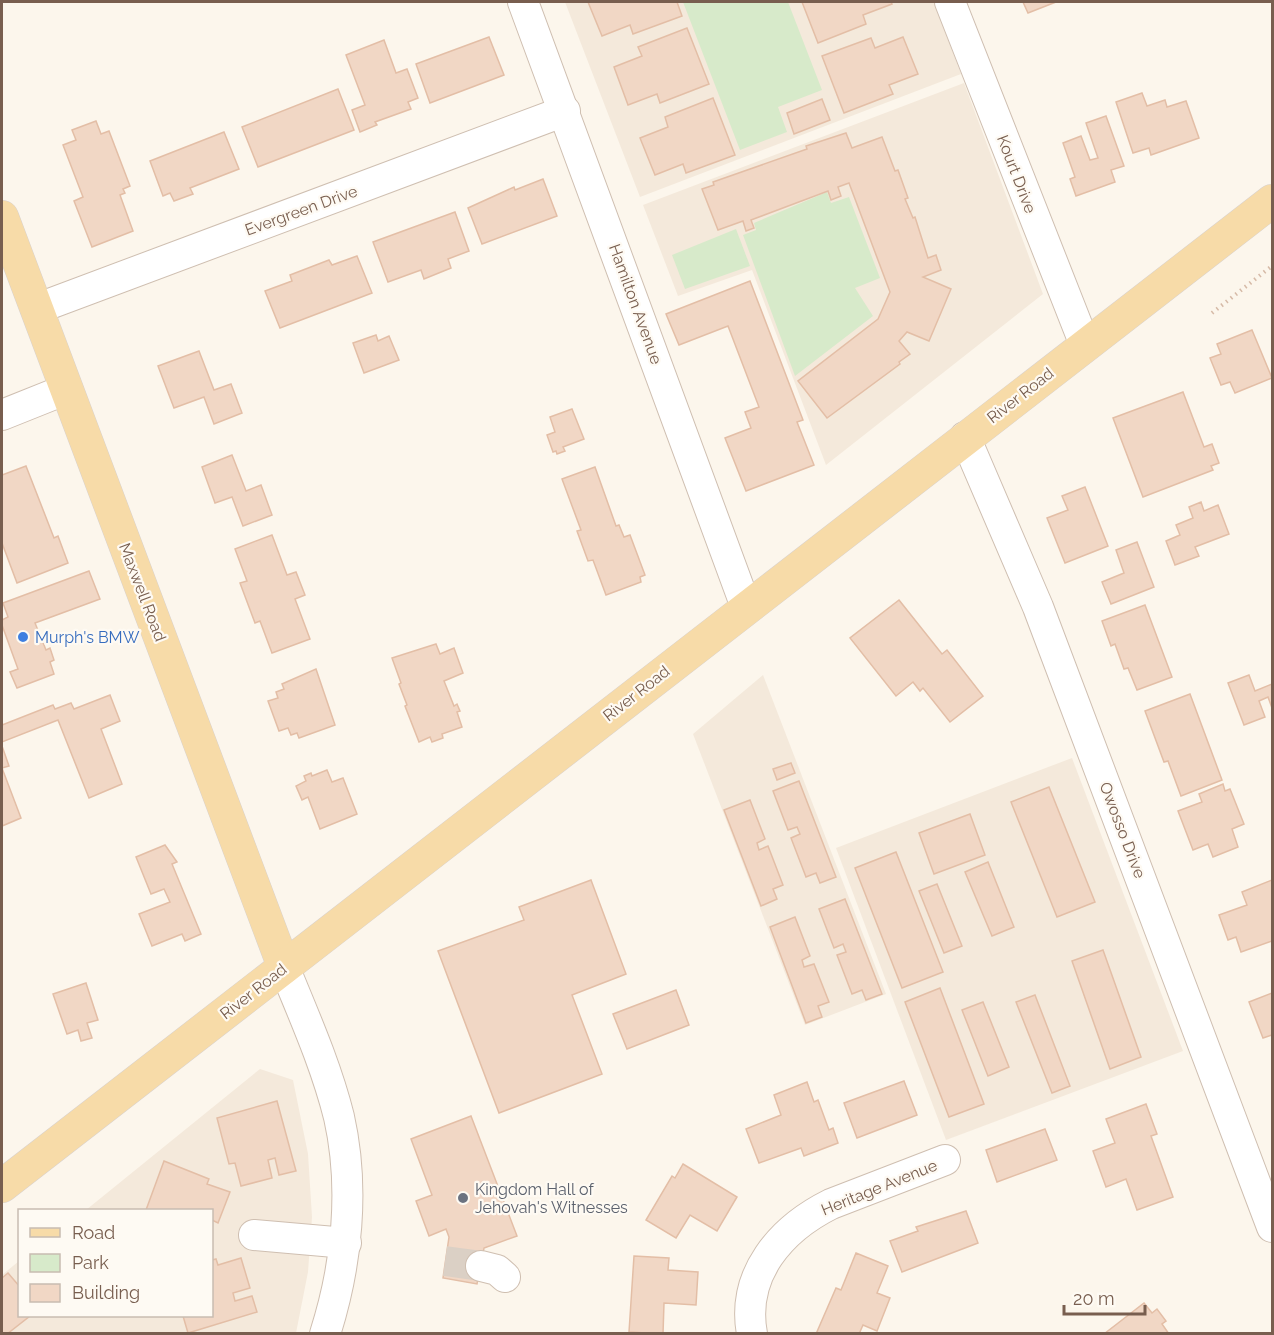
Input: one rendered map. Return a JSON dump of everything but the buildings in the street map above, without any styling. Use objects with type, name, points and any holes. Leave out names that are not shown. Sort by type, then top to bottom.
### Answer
[{"type":"main road","name":"River Road","points":[[2,1186],[1272,201]]},
{"type":"main road","name":"Maxwell Road","points":[[2,217],[284,967]]},
{"type":"street","name":"Hamilton Avenue","points":[[523,2],[746,607]]},
{"type":"street","name":"Kourt Drive","points":[[950,2],[1085,345]]},
{"type":"street","name":"Evergreen Drive","points":[[36,309],[565,111]]},
{"type":"street","points":[[2,415],[67,389]]},
{"type":"street","name":"Owosso Drive","points":[[965,437],[1042,618],[1272,1227]]},
{"type":"street","points":[[284,967],[327,1076],[339,1119],[345,1161],[346,1243],[338,1295],[325,1334]]},
{"type":"street","name":"Heritage Avenue","points":[[752,1334],[750,1322],[753,1287],[767,1256],[782,1237],[815,1212],[831,1204],[945,1160]]},
{"type":"street","points":[[254,1235],[346,1243]]},
{"type":"path","points":[[1212,313],[1272,266]]},
{"type":"shaded area","points":[[565,2],[934,2],[961,74],[640,197]]},
{"type":"shaded area","points":[[964,83],[1043,294],[826,465],[752,270],[678,296],[643,205]]},
{"type":"shaded area","points":[[763,675],[886,994],[805,1025],[693,734]]},
{"type":"shaded area","points":[[1072,758],[1183,1051],[946,1140],[836,848]]},
{"type":"shaded area","points":[[260,1069],[293,1080],[308,1154],[312,1217],[308,1272],[296,1333],[2,1334],[2,1275],[18,1262],[18,1317],[213,1317],[213,1209],[87,1209]]},
{"type":"green space","points":[[683,2],[788,2],[822,90],[778,107],[787,132],[740,150]]},
{"type":"green space","points":[[827,192],[831,203],[849,197],[880,278],[855,288],[873,316],[795,376],[743,235],[756,230],[754,223]]},
{"type":"green space","points":[[736,229],[750,266],[685,289],[672,255]]},
{"type":"tunnel","points":[[445,1261],[481,1266]]},
{"type":"place","name":"Murph's BMW","points":[[23,637]]},
{"type":"place","name":"Kingdom Hall of Jehovah's Witnesses","points":[[463,1198]]}]
